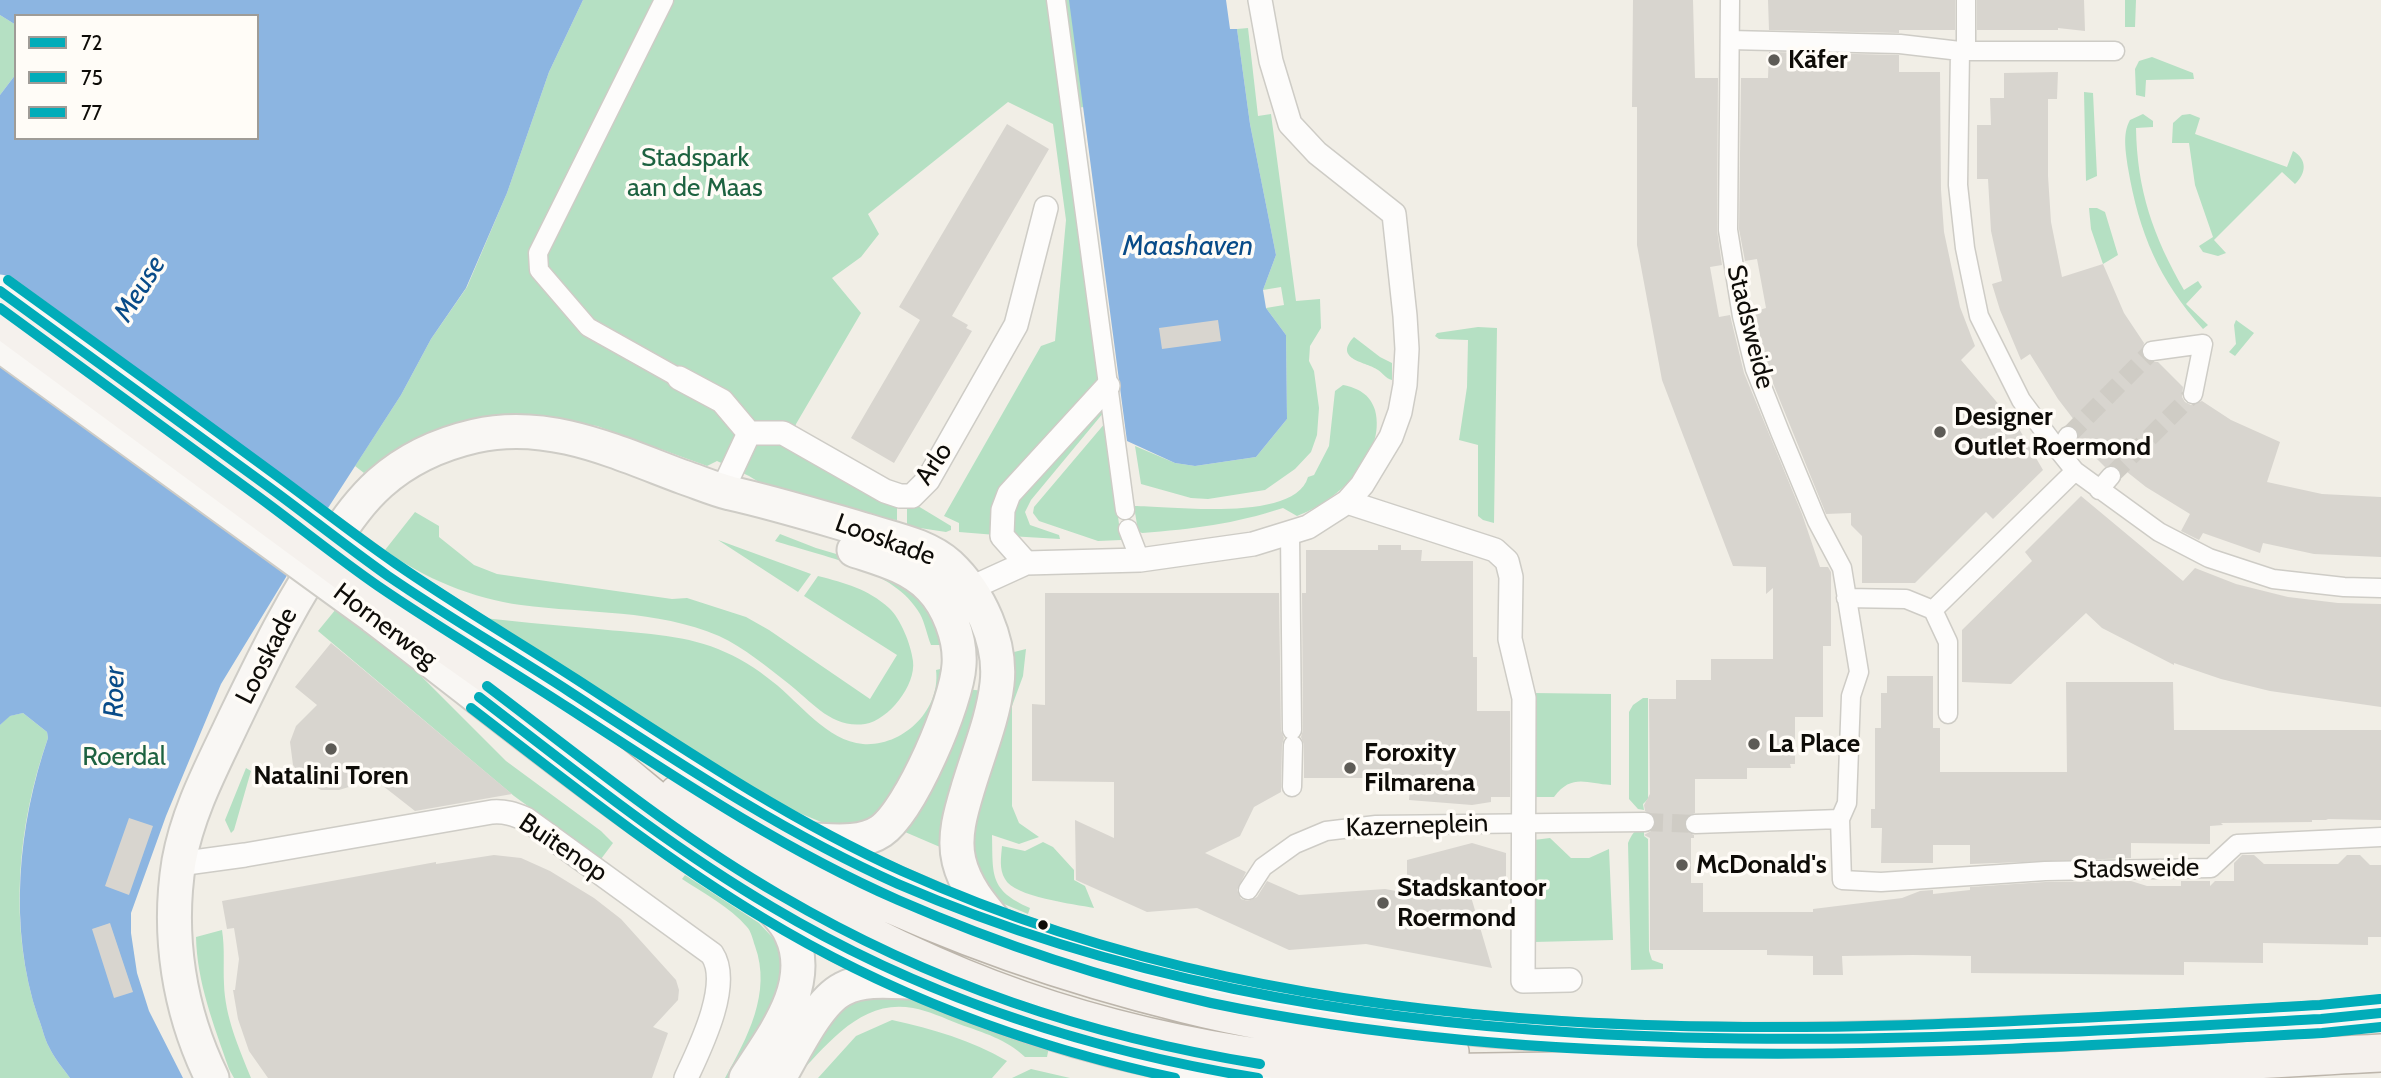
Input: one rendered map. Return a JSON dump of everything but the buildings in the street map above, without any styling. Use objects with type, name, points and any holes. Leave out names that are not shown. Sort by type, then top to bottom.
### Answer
[{"type":"main road","name":"Hornerweg","points":[[0,291],[384,599],[622,805],[676,845],[771,906],[842,946],[984,1010],[1070,1039],[1179,1065],[1258,1078]]},
{"type":"main road","name":"Hornerweg","points":[[0,318],[596,752],[720,848],[777,884],[866,933],[934,965],[1002,992],[1162,1040],[1319,1064],[1364,1068],[1433,1072],[1545,1070]]},
{"type":"main road","name":"Hornerweg","points":[[0,345],[384,599],[804,839],[898,884],[997,924],[1139,970],[1257,998],[1421,1023],[1511,1032],[1762,1041],[1886,1040],[2294,1020],[2381,1013]]},
{"type":"main road","name":"Looskade","points":[[212,1078],[198,1050],[186,1012],[178,973],[175,932],[179,864],[194,805],[277,632],[325,552],[356,508],[397,469],[446,444],[478,435],[514,431],[544,432],[597,445],[722,491],[771,502],[925,549],[949,566],[955,596]]},
{"type":"main road","points":[[804,839],[844,841],[868,836],[880,831],[892,821],[908,799],[950,706],[957,680],[960,663],[951,623],[955,596],[982,611],[993,640],[998,679],[963,803],[956,847],[968,886],[997,924]]},
{"type":"main road","name":"Hornerweg","points":[[596,752],[887,902],[966,935],[1056,967],[1184,1004],[1267,1023],[1545,1070]]},
{"type":"main road","points":[[746,1078],[788,1009],[797,982],[794,943],[787,927],[771,906]]},
{"type":"main road","points":[[779,1078],[823,1007],[842,989],[864,983],[917,982]]},
{"type":"main road","points":[[1545,1070],[1839,1076],[1959,1074],[2381,1053]]},
{"type":"street","points":[[664,0],[538,253],[539,270],[588,327],[722,401],[749,433],[722,491]]},
{"type":"street","points":[[1056,0],[1125,510]]},
{"type":"street","points":[[955,596],[1026,563],[1140,561],[1253,544],[1308,527],[1347,502],[1363,485],[1391,438],[1405,385],[1407,349],[1394,214],[1317,153],[1290,124],[1271,61],[1260,0]]},
{"type":"street","name":"Stadsweide","points":[[1730,0],[1728,230],[1742,316],[1755,369],[1817,521],[1842,568],[1859,672],[1851,696],[1847,803],[1840,819],[1842,880],[1881,882],[2045,871],[2211,868],[2237,844],[2381,837]]},
{"type":"street","points":[[1966,0],[1958,185],[1965,248],[1979,316],[2021,400],[2063,444],[2075,471],[2105,483],[2159,532],[2208,558],[2273,579],[2344,587],[2381,587]]},
{"type":"street","points":[[1730,40],[1900,44],[1963,51],[2115,51]]},
{"type":"street","name":"Arlo","points":[[749,433],[783,433],[885,491],[900,496],[912,496],[928,480],[1016,325],[1046,208]]},
{"type":"street","points":[[2152,351],[2203,344],[2193,394]]},
{"type":"street","points":[[1026,563],[1002,536],[1003,510],[1009,494],[1108,386]]},
{"type":"street","points":[[1933,610],[2075,471]]},
{"type":"street","name":"Kazerneplein","points":[[1347,502],[1495,550],[1507,561],[1511,577],[1510,639],[1524,698],[1523,981],[1570,980]]},
{"type":"street","points":[[1128,529],[1140,561]]},
{"type":"street","points":[[1290,533],[1292,787]]},
{"type":"street","points":[[1846,598],[1906,598],[1933,610],[1948,642],[1948,714]]},
{"type":"street","name":"Buitenop","points":[[179,864],[492,812],[515,814],[526,819],[712,954],[717,962],[720,980],[705,1036],[686,1078]]},
{"type":"street","points":[[1695,824],[1840,819]]},
{"type":"street","name":"Kazerneplein","points":[[1248,890],[1263,867],[1295,844],[1326,831],[1376,825],[1645,822]]},
{"type":"green space","name":"Stadspark aan de Maas","points":[[583,0],[1070,0],[1084,107],[1062,110],[1100,376],[1097,390],[1005,491],[996,535],[959,532],[959,523],[944,516],[1041,346],[1055,341],[1066,220],[1053,124],[1008,102],[868,214],[879,234],[861,257],[832,278],[861,313],[796,424],[790,447],[897,505],[897,520],[870,518],[770,489],[717,461],[707,466],[597,426],[576,423],[420,440],[384,458],[364,473],[355,466],[401,395],[431,339],[467,287],[507,193],[549,72]]},
{"type":"green space","points":[[2125,0],[2136,0],[2135,27],[2125,27]]},
{"type":"green space","points":[[0,15],[14,24],[14,77],[0,95]]},
{"type":"green space","points":[[1248,28],[1258,116],[1271,114],[1296,301],[1320,299],[1321,328],[1310,346],[1309,361],[1314,371],[1319,408],[1317,435],[1311,452],[1295,469],[1265,490],[1208,499],[1191,498],[1141,484],[1135,446],[1175,463],[1195,466],[1256,457],[1287,419],[1286,335],[1266,308],[1284,305],[1281,287],[1263,290],[1276,255],[1250,124],[1237,29]]},
{"type":"green space","points":[[2152,57],[2193,73],[2194,79],[2146,80],[2145,97],[2136,95],[2135,69],[2139,61]]},
{"type":"green space","points":[[2084,92],[2093,93],[2097,176],[2086,181]]},
{"type":"green space","points":[[2143,114],[2153,121],[2153,127],[2136,128],[2143,192],[2155,231],[2184,290],[2198,281],[2202,287],[2186,304],[2208,325],[2203,329],[2163,274],[2138,214],[2128,168],[2125,137],[2130,120]]},
{"type":"green space","points":[[2190,114],[2200,118],[2195,134],[2287,167],[2293,151],[2301,158],[2304,166],[2302,175],[2295,184],[2282,172],[2214,240],[2226,253],[2218,256],[2203,252],[2199,246],[2213,237],[2195,185],[2189,143],[2172,143],[2173,123],[2182,115]]},
{"type":"green space","points":[[2089,208],[2105,212],[2118,255],[2103,264],[2091,229]]},
{"type":"green space","points":[[2236,320],[2254,333],[2235,356],[2229,352],[2236,344]]},
{"type":"green space","points":[[1478,327],[1497,328],[1494,523],[1478,516],[1478,445],[1459,440],[1467,387],[1468,340],[1439,339],[1435,336],[1437,333]]},
{"type":"green space","points":[[1354,337],[1392,363],[1392,380],[1349,355],[1348,345]]},
{"type":"green space","points":[[1343,385],[1367,396],[1375,410],[1377,427],[1366,460],[1355,475],[1327,500],[1297,516],[1283,508],[1213,525],[1142,533],[1138,531],[1134,506],[1230,509],[1280,501],[1298,491],[1308,477],[1314,475],[1329,446],[1335,391]]},
{"type":"green space","points":[[1103,403],[1104,412],[1031,500],[1025,512],[1030,525],[1059,535],[1060,539],[1009,536],[1014,498]]},
{"type":"green space","points":[[1106,422],[1121,540],[1098,541],[1039,521],[1033,513],[1034,507]]},
{"type":"green space","points":[[913,503],[951,526],[951,530],[946,532],[907,526],[907,504]]},
{"type":"green space","points":[[415,512],[439,526],[439,537],[474,565],[497,574],[672,599],[687,598],[746,617],[870,699],[897,655],[804,596],[818,576],[847,584],[881,601],[898,619],[912,655],[913,670],[910,680],[899,700],[883,716],[865,724],[842,722],[823,713],[738,646],[695,627],[646,617],[503,602],[432,578],[385,550]]},
{"type":"green space","points":[[780,534],[877,566],[925,602],[946,645],[931,645],[920,614],[893,586],[855,566],[775,541]]},
{"type":"green space","points":[[718,540],[811,574],[798,592]]},
{"type":"green space","points":[[336,609],[414,669],[506,761],[601,831],[613,843],[601,859],[514,796],[318,631]]},
{"type":"green space","points":[[465,616],[659,635],[704,644],[747,663],[760,672],[826,729],[850,741],[863,744],[892,739],[916,723],[926,712],[932,699],[936,670],[949,667],[892,811],[864,825],[831,826],[787,808],[697,761]]},
{"type":"green space","points":[[1026,649],[1023,676],[1012,706],[1012,806],[1019,823],[1039,837],[1019,844],[992,835],[996,880],[1007,895],[1030,908],[1028,914],[1004,904],[984,889],[975,876],[966,811],[1002,655]]},
{"type":"green space","points":[[964,689],[986,691],[947,850],[898,829]]},
{"type":"green space","points":[[1533,693],[1611,694],[1611,785],[1574,782],[1554,797],[1533,797]]},
{"type":"green space","points":[[1643,698],[1648,698],[1648,799],[1643,804],[1644,810],[1638,809],[1629,799],[1629,712],[1633,705]]},
{"type":"green space","points":[[23,713],[47,732],[48,738],[37,771],[23,841],[20,913],[23,948],[29,983],[46,1040],[70,1078],[0,1078],[0,725],[9,716]]},
{"type":"green space","points":[[246,768],[251,771],[231,833],[225,820]]},
{"type":"green space","points":[[1644,827],[1644,836],[1648,839],[1649,951],[1652,960],[1663,964],[1663,969],[1631,970],[1628,843],[1634,833]]},
{"type":"green space","points":[[1550,838],[1571,858],[1589,858],[1609,849],[1613,940],[1534,942],[1534,840]]},
{"type":"green space","points":[[1043,842],[1053,847],[1074,870],[1074,880],[1085,886],[1094,908],[1032,895],[1020,891],[1005,879],[1001,867],[1002,846],[1025,851]]},
{"type":"green space","points":[[685,875],[759,923],[774,939],[783,956],[787,980],[738,1078],[725,1078],[749,1031],[759,998],[761,981],[755,946],[750,931],[740,920],[682,879]]},
{"type":"green space","points":[[222,930],[227,1008],[233,1032],[251,1078],[234,1078],[229,1069],[199,971],[196,937]]},
{"type":"green space","points":[[895,994],[920,1000],[1049,1047],[1047,1057],[1025,1057],[986,1034],[925,1011],[894,1007],[877,1010],[846,1027],[795,1078],[826,1016],[853,996]]},
{"type":"green space","points":[[892,1020],[951,1036],[1007,1061],[992,1078],[818,1078],[856,1036]]},
{"type":"green space","points":[[1031,1069],[1070,1078],[1012,1078]]},
{"type":"water","points":[[0,0],[583,0],[549,72],[507,193],[466,288],[431,339],[401,395],[328,508],[221,684],[166,816],[131,913],[131,933],[137,973],[149,1011],[183,1078],[70,1078],[47,1043],[29,983],[20,913],[20,877],[30,806],[48,738],[47,732],[23,713],[10,716],[0,725],[0,95],[14,77],[14,140],[259,140],[259,14],[14,14],[14,24],[0,15]]},
{"type":"water","name":"Maashaven","points":[[1069,0],[1226,0],[1230,29],[1237,29],[1250,124],[1276,255],[1263,290],[1266,308],[1286,335],[1287,419],[1256,457],[1195,466],[1175,463],[1127,441]]},
{"type":"tunnel","points":[[2068,436],[2152,351]]},
{"type":"tunnel","points":[[2111,476],[2193,394]]},
{"type":"tunnel","points":[[1645,822],[1695,824]]},
{"type":"transit line","name":"77","points":[[8,280],[395,563],[776,806],[902,871],[1071,936],[1245,980],[1421,1009],[1600,1023],[1780,1027],[1961,1023],[2320,1005],[2380,999]]},
{"type":"transit line","name":"72","points":[[0,291],[388,576],[730,794],[813,842],[898,884],[1068,947],[1242,991],[1419,1019],[1599,1034],[1779,1039],[1960,1036],[2141,1029],[2381,1013]]},
{"type":"transit line","name":"75","points":[[0,308],[378,586],[730,811],[813,858],[898,900],[1013,946],[1092,971],[1211,1003],[1347,1027],[1485,1042],[1624,1051],[1764,1054],[1905,1052],[2184,1041],[2381,1027]]},
{"type":"transit line","name":"77","points":[[487,686],[630,795],[704,847],[741,872],[837,927],[953,980],[1072,1022],[1133,1038],[1260,1064]]},
{"type":"transit line","name":"72","points":[[479,697],[696,859],[772,907],[887,968],[1007,1016],[1068,1035],[1130,1052],[1258,1078]]},
{"type":"transit line","name":"75","points":[[471,708],[650,844],[811,946],[911,994],[1014,1034],[1067,1051],[1175,1078]]},
{"type":"place","name":"Käfer","points":[[1774,60]]},
{"type":"place","name":"Designer Outlet Roermond","points":[[1940,432]]},
{"type":"place","name":"La Place","points":[[1754,744]]},
{"type":"place","name":"Natalini Toren","points":[[331,749]]},
{"type":"place","name":"Foroxity Filmarena","points":[[1350,768]]},
{"type":"place","name":"McDonald's","points":[[1682,865]]},
{"type":"place","name":"Stadskantoor Roermond","points":[[1383,903]]},
{"type":"water label","name":"Meuse","points":[[140,289]]},
{"type":"water label","name":"Roer","points":[[115,692]]},
{"type":"park label","name":"Roerdal","points":[[124,757]]}]
